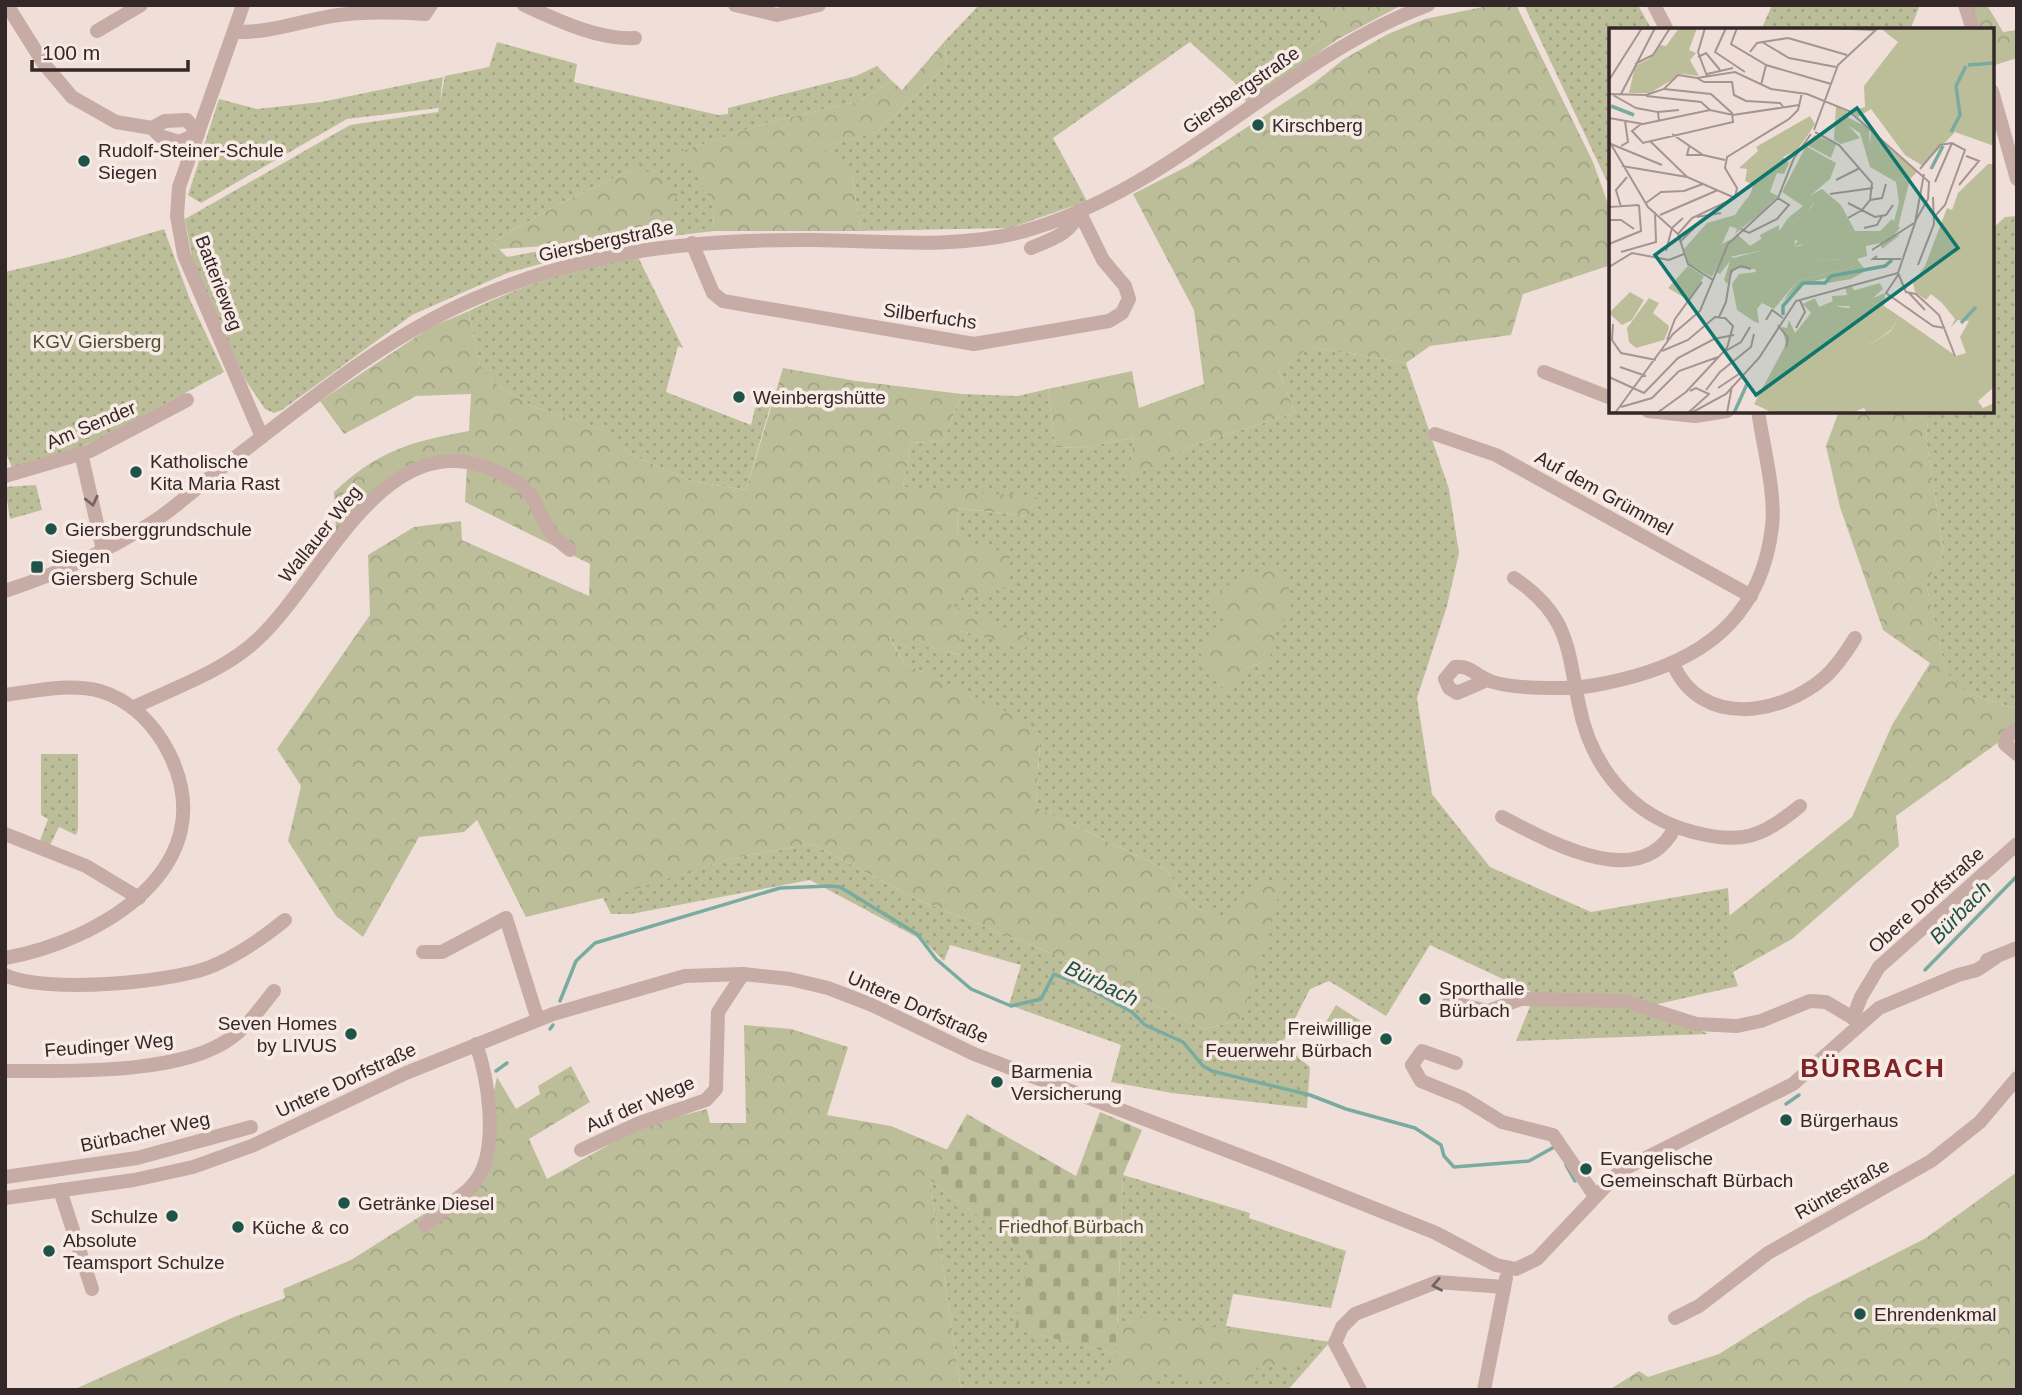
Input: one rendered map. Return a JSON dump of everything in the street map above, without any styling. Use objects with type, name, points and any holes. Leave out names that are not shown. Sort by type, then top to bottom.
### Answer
[{"type":"street","points":[[7,5],[44,64],[72,97],[116,122],[152,128],[165,121],[187,120],[198,134]]},
{"type":"street","points":[[97,31],[141,5]]},
{"type":"street","name":"Batterieweg","points":[[243,5],[179,187],[179,232],[192,276],[234,372],[267,434]]},
{"type":"street","points":[[234,32],[260,33],[334,15],[425,14],[431,5]]},
{"type":"street","points":[[524,5],[588,30],[622,39],[635,38]]},
{"type":"street","points":[[735,5],[777,15],[819,5]]},
{"type":"street","name":"Giersbergstraße","points":[[5,591],[54,573],[137,531],[172,497],[200,485],[366,358],[467,302],[517,281],[585,261],[692,243],[977,239],[1021,232],[1079,211],[1159,170],[1333,51],[1373,29],[1428,5]]},
{"type":"street","points":[[1654,5],[1666,28]]},
{"type":"street","points":[[1965,5],[1972,28]]},
{"type":"street","points":[[1994,97],[2017,179]]},
{"type":"street","name":"Giersbergstraße","points":[[1031,248],[1068,231],[1075,224],[1079,211]]},
{"type":"street","name":"Silberfuchs","points":[[692,243],[713,293],[723,301],[974,344],[1109,321],[1122,313],[1129,299],[1125,285],[1103,260],[1079,211]]},
{"type":"street","points":[[1544,372],[1609,397]]},
{"type":"street","name":"Am Sender","points":[[5,476],[81,453],[140,427],[187,400]]},
{"type":"street","points":[[1667,413],[1695,416],[1714,413]]},
{"type":"street","points":[[1487,680],[1576,688],[1615,681],[1673,664],[1727,628],[1761,579],[1773,524],[1758,413]]},
{"type":"street","name":"Auf dem Grümmel","points":[[1435,433],[1496,455],[1751,596]]},
{"type":"street","points":[[81,453],[103,550]]},
{"type":"street","name":"Wallauer Weg","points":[[135,710],[247,649],[271,625],[368,502],[394,481],[421,466],[462,461],[517,482],[526,489],[553,536],[570,550]]},
{"type":"street","points":[[1514,579],[1540,599],[1562,630],[1573,664],[1586,732],[1598,761],[1628,798],[1675,827],[1708,836],[1759,834],[1769,831],[1800,806]]},
{"type":"street","points":[[1673,664],[1679,677],[1702,700],[1741,710],[1762,709],[1792,699],[1827,675],[1855,638]]},
{"type":"street","points":[[5,695],[81,688],[100,691],[135,710],[157,732],[172,759],[183,810],[179,835],[169,861],[139,898],[118,914],[76,936],[33,953],[5,958]]},
{"type":"street","points":[[2017,729],[2010,733],[2005,744],[2017,754]]},
{"type":"street","points":[[1502,817],[1579,854],[1605,859],[1649,855],[1668,841],[1675,827]]},
{"type":"street","points":[[5,834],[86,866],[139,898]]},
{"type":"street","name":"Obere Dorfstraße","points":[[1859,1020],[1879,967],[2017,844]]},
{"type":"street","points":[[423,953],[442,952],[506,918],[538,1020]]},
{"type":"street","points":[[5,975],[29,983],[80,985],[154,978],[216,965],[262,939],[285,920]]},
{"type":"street","name":"Obere Dorfstraße","points":[[1509,1269],[1524,1268],[1537,1259],[1620,1171],[1773,1096],[1840,1036],[1847,1034],[1859,1020],[1896,999],[1977,970],[2017,948]]},
{"type":"street","name":"Untere Dorfstraße","points":[[5,1198],[181,1170],[242,1150],[390,1080],[538,1020],[664,980],[712,972],[790,979],[828,988],[872,1005],[974,1055],[1402,1219],[1509,1269]]},
{"type":"street","name":"Auf der Wege","points":[[581,1150],[627,1128],[706,1100],[716,1089],[718,1012],[743,974]]},
{"type":"street","name":"Feudinger Weg","points":[[5,1071],[126,1067],[197,1056],[230,1039],[274,991]]},
{"type":"street","points":[[1449,1002],[1488,1011],[1521,999],[1624,1001],[1696,1024],[1737,1026],[1761,1021],[1811,1000],[1826,1002],[1859,1020]]},
{"type":"street","points":[[425,1225],[460,1198],[479,1176],[485,1153],[489,1104],[486,1075],[476,1044]]},
{"type":"street","points":[[1457,1063],[1423,1051],[1412,1065],[1421,1082],[1463,1098],[1502,1122],[1553,1135],[1594,1196]]},
{"type":"street","name":"Rüntestraße","points":[[1675,1318],[1699,1306],[1768,1253],[1931,1161],[1980,1122],[2017,1078]]},
{"type":"street","name":"Bürbacher Weg","points":[[5,1177],[138,1157],[251,1127]]},
{"type":"street","points":[[60,1190],[92,1289]]},
{"type":"street","points":[[1484,1390],[1509,1269]]},
{"type":"street","points":[[1360,1390],[1335,1343],[1342,1326],[1355,1314],[1437,1282],[1504,1287]]},
{"type":"green space","points":[[979,5],[1320,5],[1320,39],[1260,79],[1234,82],[1190,42],[1053,138],[1087,201],[1010,228],[861,231],[852,176],[821,147],[877,132],[947,65],[944,42]]},
{"type":"green space","points":[[1320,5],[1402,5],[1338,39],[1247,103],[1234,82],[1260,79],[1320,39]]},
{"type":"green space","points":[[1492,5],[1517,7],[1593,162],[1609,206],[1609,266],[1523,294],[1511,335],[1430,346],[1406,363],[1310,347],[1279,371],[1295,413],[1196,444],[1128,478],[1134,438],[1079,448],[1055,447],[1048,389],[1132,371],[1139,408],[1204,384],[1194,310],[1133,194],[1188,166],[1314,83],[1344,59],[1388,34],[1425,19]]},
{"type":"green space","points":[[1524,5],[1638,5],[1651,28],[1609,28],[1609,186]]},
{"type":"green space","points":[[1772,5],[1920,5],[1911,28],[1762,28]]},
{"type":"green space","points":[[1970,5],[1987,5],[2003,32],[2017,30],[2017,58],[1994,65],[1994,28],[1975,28]]},
{"type":"green space","points":[[497,42],[577,64],[574,82],[718,115],[728,114],[728,108],[856,76],[877,66],[892,81],[859,101],[766,123],[668,156],[695,168],[713,208],[714,231],[629,241],[663,221],[631,170],[563,202],[492,242],[507,257],[552,250],[577,254],[507,273],[412,315],[282,410],[274,413],[265,409],[246,381],[195,272],[185,219],[350,125],[438,112],[439,108],[347,119],[201,203],[188,195],[219,99],[257,109],[321,102],[443,77],[440,102],[445,76],[489,67]]},
{"type":"green space","points":[[944,42],[947,65],[877,132],[822,147],[852,176],[861,231],[714,231],[713,208],[695,169],[667,156],[766,123],[859,101],[892,81],[902,90]]},
{"type":"green space","points":[[631,170],[661,173],[678,194],[663,221],[629,241],[594,250],[577,244],[499,249],[492,242],[563,202]]},
{"type":"green space","points":[[2017,216],[2017,709],[1969,694],[1946,673],[1926,583],[1944,553],[1926,438],[1929,413],[1994,413],[1994,227],[2005,217]]},
{"type":"green space","name":"KGV Giersberg","points":[[164,229],[191,302],[224,372],[96,441],[13,470],[5,451],[5,272],[70,257]]},
{"type":"green space","points":[[637,255],[683,348],[678,346],[666,392],[751,425],[759,392],[773,397],[746,490],[691,481],[630,454],[613,433],[532,406],[499,386],[479,366],[469,311],[551,278]]},
{"type":"green space","points":[[469,311],[479,365],[499,386],[532,406],[614,433],[630,454],[691,481],[746,490],[783,368],[856,381],[962,394],[943,441],[911,443],[903,487],[1047,498],[1028,516],[958,508],[957,538],[1010,554],[1006,588],[945,602],[1029,638],[1026,648],[961,631],[961,655],[889,637],[904,663],[1026,721],[1040,740],[1036,807],[1167,870],[1180,892],[1199,910],[1224,916],[1265,883],[1285,875],[1241,1020],[1204,1029],[1048,952],[916,899],[812,844],[734,858],[623,893],[526,917],[477,820],[464,832],[419,837],[363,937],[336,916],[288,841],[301,786],[277,749],[370,615],[368,555],[414,527],[461,521],[462,540],[589,596],[590,564],[465,502],[467,466],[431,465],[407,479],[336,532],[334,492],[366,466],[396,450],[429,439],[469,431],[471,394],[416,396],[344,434],[320,401],[431,327]]},
{"type":"green space","points":[[1310,347],[1406,363],[1449,489],[1459,553],[1447,606],[1417,698],[1432,794],[1490,867],[1591,912],[1728,888],[1733,972],[1738,986],[1649,1006],[1708,1034],[1516,1041],[1535,994],[1430,945],[1386,1016],[1329,981],[1310,989],[1282,1044],[1310,1067],[1307,1108],[1172,1093],[1111,1082],[1121,1045],[1009,1005],[1021,965],[950,945],[944,961],[924,941],[810,880],[631,914],[611,914],[603,898],[734,858],[812,844],[916,899],[1048,952],[1204,1029],[1241,1020],[1258,958],[1265,883],[1224,917],[1199,910],[1180,892],[1167,870],[1036,807],[1040,741],[1026,722],[904,663],[889,636],[960,655],[961,631],[1026,647],[1028,638],[944,602],[957,538],[958,508],[1028,516],[903,487],[911,443],[943,441],[962,394],[1018,396],[1048,389],[1055,447],[1079,448],[1134,438],[1129,477],[1196,444],[1295,413],[1279,371]],"holes":[[[1213,605],[1267,661],[1241,670],[1224,695],[1216,692],[1223,684],[1225,621]]]},
{"type":"green space","points":[[1838,413],[1929,413],[1926,438],[1944,553],[1926,583],[1946,672],[1969,694],[2017,709],[2017,729],[1896,816],[1899,846],[1792,939],[1733,972],[1729,916],[1852,817],[1892,725],[1930,663],[1883,630],[1840,507],[1826,446]]},
{"type":"green space","points":[[36,485],[42,510],[10,519],[5,487]]},
{"type":"green space","points":[[1280,567],[1287,574],[1292,614],[1271,629],[1276,645],[1267,661],[1241,670],[1224,696],[1215,693],[1223,684],[1200,653],[1224,621],[1212,605],[1213,595],[1246,574]]},
{"type":"green space","points":[[41,754],[78,754],[78,829],[76,835],[59,827],[50,845],[40,841],[48,819],[41,815]]},
{"type":"green space","points":[[1336,1005],[1364,1023],[1354,1040],[1326,1022]]},
{"type":"green space","points":[[744,1025],[791,1029],[848,1047],[827,1115],[891,1126],[948,1150],[930,1180],[961,1390],[73,1390],[234,1317],[285,1298],[283,1289],[351,1260],[435,1207],[477,1174],[497,1077],[516,1109],[540,1094],[538,1086],[571,1066],[590,1102],[529,1139],[547,1179],[643,1126],[707,1109],[710,1123],[746,1123]]},
{"type":"green space","name":"Friedhof Bürbach","points":[[1100,1112],[1142,1130],[1123,1175],[1116,1354],[1015,1329],[1029,1255],[930,1180],[967,1114],[1076,1176]]},
{"type":"green space","points":[[2017,1172],[2017,1390],[1609,1390],[1639,1371],[1648,1377],[1719,1354],[1808,1298],[1926,1238]]},
{"type":"green space","points":[[1123,1175],[1250,1213],[1249,1218],[1346,1251],[1331,1308],[1233,1294],[1226,1326],[1330,1342],[1288,1390],[961,1390],[930,1180],[1030,1255],[1016,1329],[1116,1354]]},
{"type":"green space","points":[[1129,1314],[1308,1339],[1307,1353],[1288,1366],[1258,1366],[1249,1386],[1157,1371],[1144,1390],[1112,1390],[1099,1381],[1116,1355],[1117,1334]]},
{"type":"waterway","name":"Bürbach","points":[[1925,970],[2017,876]]},
{"type":"waterway","name":"Bürbach","points":[[560,1001],[576,961],[595,943],[780,888],[840,887],[917,934],[936,959],[971,989],[1011,1006],[1041,999],[1054,974],[1088,988],[1132,1012],[1145,1025],[1183,1042],[1203,1066],[1212,1071],[1310,1095],[1346,1109],[1415,1128],[1441,1145],[1444,1156],[1454,1167],[1529,1161],[1556,1146]]},
{"type":"waterway","name":"Bürbach","points":[[550,1029],[553,1025]]},
{"type":"waterway","name":"Bürbach","points":[[496,1071],[507,1063]]},
{"type":"waterway","name":"Bürbach","points":[[1786,1104],[1799,1095]]},
{"type":"waterway","name":"Bürbach","points":[[1566,1165],[1575,1181]]},
{"type":"place","name":"Kirschberg","points":[[1258,125]]},
{"type":"place","name":"Rudolf-Steiner-Schule Siegen","points":[[84,161]]},
{"type":"place","name":"Weinbergshütte","points":[[739,397]]},
{"type":"place","name":"Katholische Kita Maria Rast","points":[[136,472]]},
{"type":"place","name":"Giersberggrundschule","points":[[51,529]]},
{"type":"place","name":"Siegen Giersberg Schule","points":[[37,567]]},
{"type":"place","name":"Sporthalle Bürbach","points":[[1425,999]]},
{"type":"place","name":"Seven Homes by LIVUS","points":[[351,1034]]},
{"type":"place","name":"Freiwillige Feuerwehr Bürbach","points":[[1386,1039]]},
{"type":"place","name":"Barmenia Versicherung","points":[[997,1082]]},
{"type":"place","name":"Bürgerhaus","points":[[1786,1120]]},
{"type":"place","name":"Evangelische Gemeinschaft Bürbach","points":[[1586,1169]]},
{"type":"place","name":"Getränke Diesel","points":[[344,1203]]},
{"type":"place","name":"Schulze","points":[[172,1216]]},
{"type":"place","name":"Küche & co","points":[[238,1227]]},
{"type":"place","name":"Absolute Teamsport Schulze","points":[[49,1251]]},
{"type":"place","name":"Ehrendenkmal","points":[[1860,1314]]},
{"type":"district","name":"BÜRBACH","points":[[1873,1068]]}]
